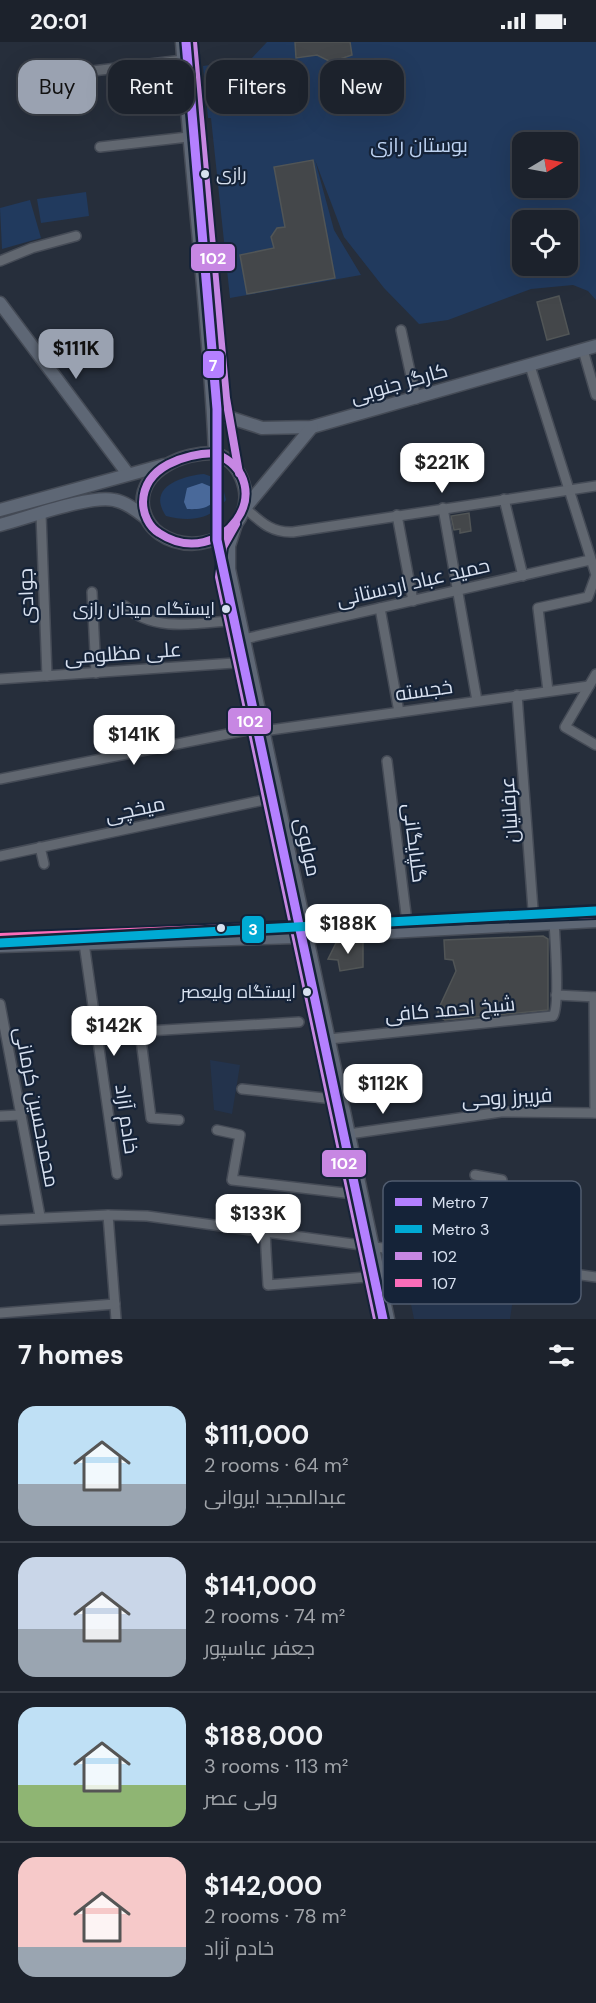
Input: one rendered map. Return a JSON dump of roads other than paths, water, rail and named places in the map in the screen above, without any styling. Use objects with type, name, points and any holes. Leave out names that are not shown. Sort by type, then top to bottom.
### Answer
[{"type":"main road","points":[[182,42],[183,60]]},
{"type":"main road","points":[[187,114],[212,392],[215,453]]},
{"type":"main road","points":[[0,303],[128,474]]},
{"type":"main road","name":"کارگر جنوبی","points":[[212,392],[228,417],[262,428],[312,428],[596,346]]},
{"type":"main road","points":[[0,525],[90,501],[113,499],[135,509],[164,536],[185,543],[211,540],[226,533],[236,524],[245,508],[312,428]]},
{"type":"main road","points":[[0,510],[173,462],[193,454],[215,453],[235,466],[245,490],[245,508]]},
{"type":"main road","points":[[147,519],[143,505],[148,483],[173,462]]},
{"type":"main road","name":"مولوی","points":[[236,524],[228,555],[240,620],[383,1295]]},
{"type":"main road","points":[[0,946],[307,936],[596,921]]},
{"type":"main road","name":"مولوی","points":[[385,1304],[388,1319]]},
{"type":"street","points":[[100,147],[188,137]]},
{"type":"street","points":[[0,261],[32,248],[76,236]]},
{"type":"street","points":[[401,330],[416,399]]},
{"type":"street","points":[[583,350],[596,395]]},
{"type":"street","points":[[530,366],[596,575],[588,597],[538,608],[548,691]]},
{"type":"street","points":[[245,508],[267,527],[282,532],[596,486]]},
{"type":"street","points":[[504,499],[522,576]]},
{"type":"street","points":[[443,508],[477,701]]},
{"type":"street","name":"جوادی","points":[[41,514],[47,676]]},
{"type":"street","points":[[397,515],[412,600]]},
{"type":"street","name":"حمید عباد اردستانی","points":[[244,639],[590,560]]},
{"type":"street","points":[[93,592],[96,673]]},
{"type":"street","points":[[125,606],[135,616],[152,623],[178,627],[240,620]]},
{"type":"street","points":[[380,608],[399,712]]},
{"type":"street","name":"علی مظلومی","points":[[0,679],[249,662]]},
{"type":"street","points":[[596,674],[565,727],[596,745]]},
{"type":"street","name":"خجسته","points":[[0,778],[263,729],[589,686]]},
{"type":"street","name":"عرفانیان","points":[[517,695],[534,923]]},
{"type":"street","name":"گلپایگانی","points":[[387,761],[408,930]]},
{"type":"street","name":"میخچی","points":[[0,856],[278,798]]},
{"type":"street","points":[[40,847],[44,864]]},
{"type":"street","points":[[554,922],[556,995],[595,997],[596,1113]]},
{"type":"street","name":"خادم آزاد","points":[[84,943],[117,1174]]},
{"type":"street","name":"شیخ احمد کافی","points":[[328,1039],[547,1018],[556,1012],[556,995]]},
{"type":"street","name":"محمدحسین کرمانی","points":[[0,1004],[40,1216]]},
{"type":"street","points":[[97,1034],[299,1022]]},
{"type":"street","points":[[140,1032],[151,1118],[178,1120]]},
{"type":"street","points":[[242,1089],[342,1100]]},
{"type":"street","name":"فریبرز روحی","points":[[349,1134],[501,1112],[596,1113]]},
{"type":"street","points":[[0,1116],[21,1115]]},
{"type":"street","points":[[218,1130],[240,1135],[232,1180],[362,1195]]},
{"type":"street","points":[[475,1175],[502,1181]]},
{"type":"street","points":[[108,1215],[117,1319]]},
{"type":"street","points":[[0,1220],[40,1216],[147,1216],[383,1249]]},
{"type":"street","points":[[264,1232],[268,1285],[379,1276]]},
{"type":"street","points":[[581,1275],[596,1277]]},
{"type":"street","points":[[0,1312],[115,1304]]},
{"type":"metro line","name":"7","points":[[186,42],[217,409],[217,540],[383,1319]]},
{"type":"metro line","name":"3","points":[[0,943],[596,911]]},
{"type":"place","name":"رازی","points":[[205,174]]},
{"type":"place","name":"ایستگاه میدان رازی","points":[[226,609]]},
{"type":"place","name":"ایستگاه ولیعصر","points":[[307,992]]},
{"type":"park label","name":"بوستان رازی","points":[[419,145]]}]
